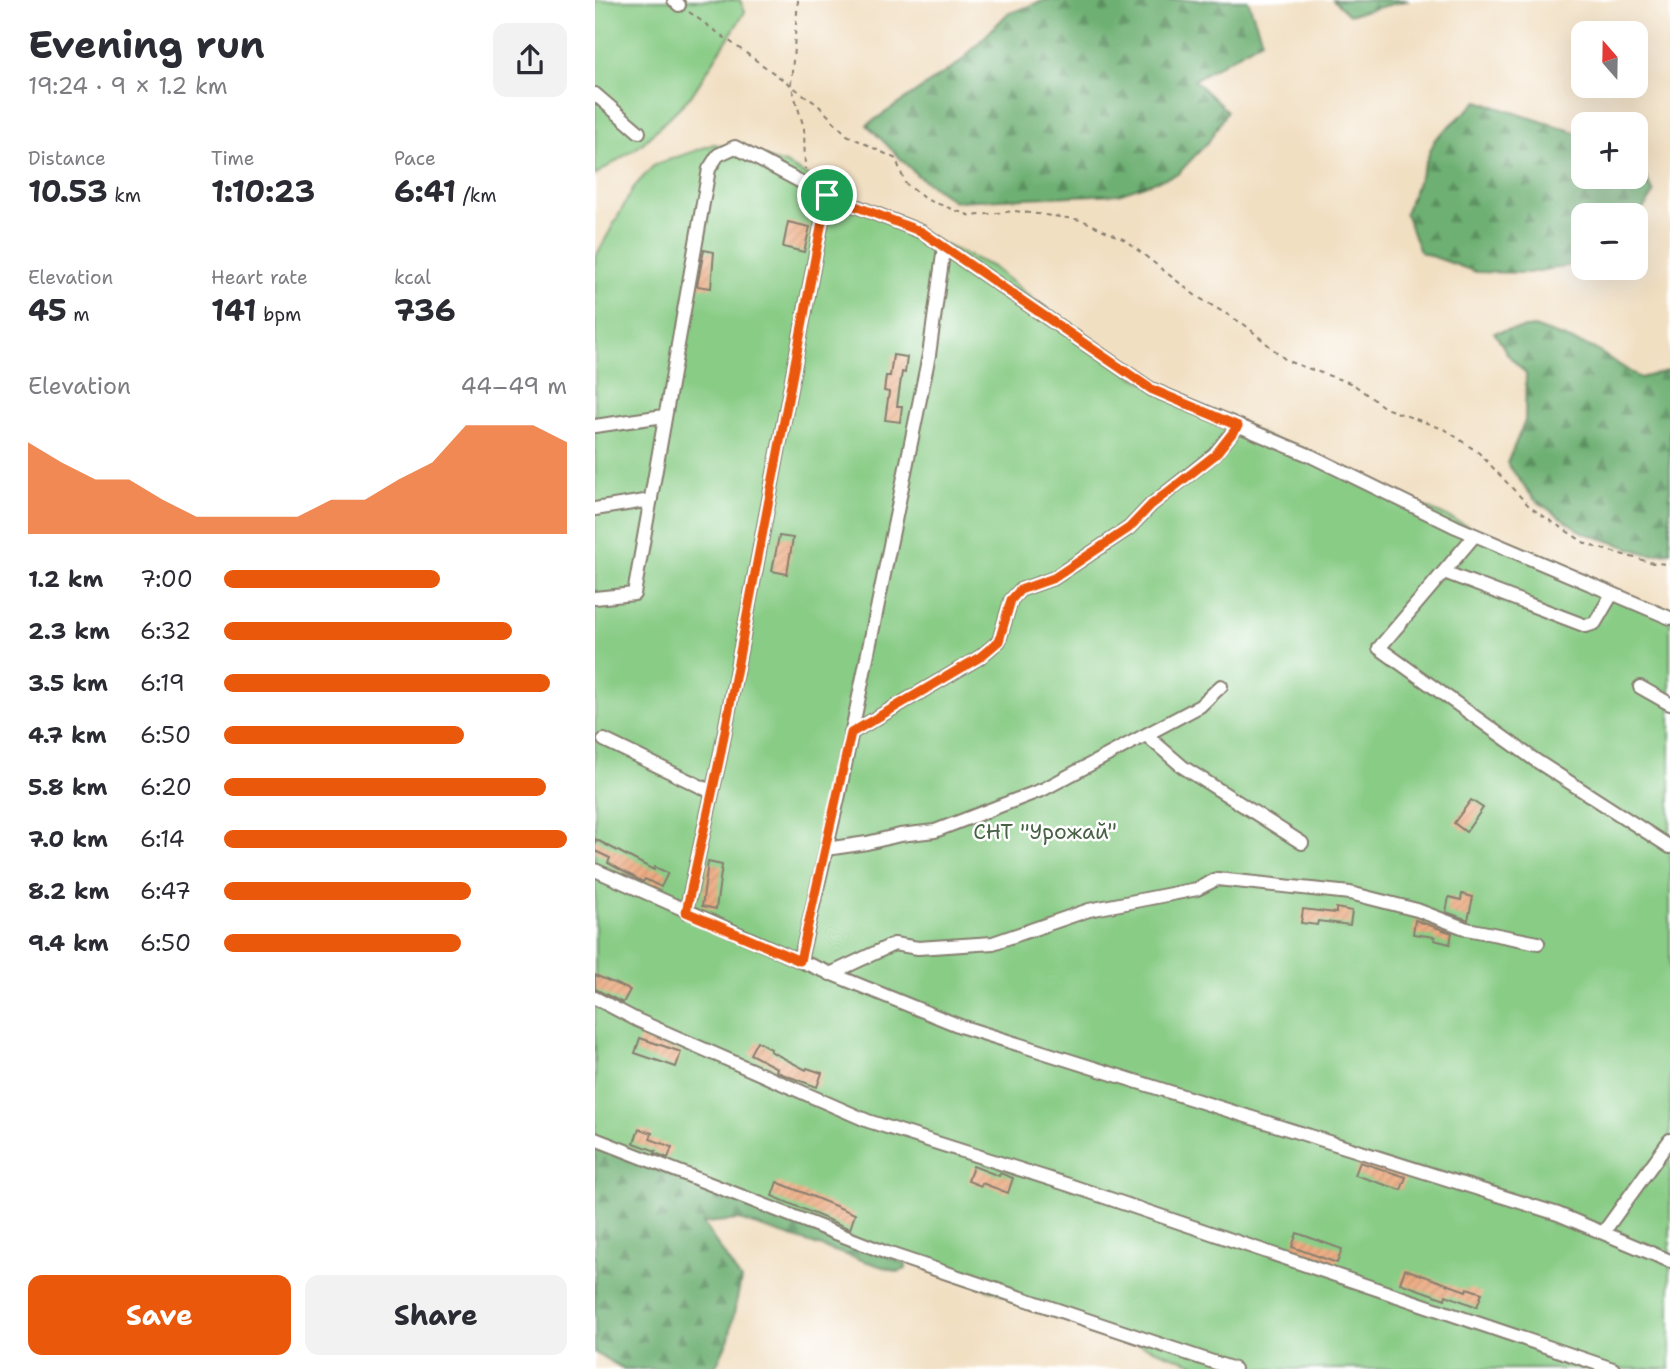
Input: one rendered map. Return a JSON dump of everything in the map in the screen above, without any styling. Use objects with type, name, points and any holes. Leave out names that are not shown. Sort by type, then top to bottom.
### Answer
[{"type":"lane","points":[[595,94],[639,132]]},
{"type":"lane","points":[[595,598],[634,594],[709,169],[718,155],[735,147],[827,195],[922,232],[1151,389],[1311,456],[1475,536],[1670,618]]},
{"type":"lane","points":[[686,912],[712,792],[827,195]]},
{"type":"lane","points":[[800,961],[851,733],[929,355],[944,247]]},
{"type":"lane","points":[[595,426],[664,416]]},
{"type":"lane","points":[[851,733],[980,657],[999,641],[1011,600],[1020,590],[1054,578],[1129,528],[1151,505],[1215,455],[1238,426]]},
{"type":"lane","points":[[595,509],[651,500]]},
{"type":"lane","points":[[1475,536],[1379,648],[1535,760],[1670,847]]},
{"type":"lane","points":[[1444,572],[1586,626],[1594,623],[1612,594]]},
{"type":"lane","points":[[826,849],[935,831],[1044,789],[1200,706],[1221,686]]},
{"type":"lane","points":[[1640,687],[1670,704]]},
{"type":"lane","points":[[1146,735],[1183,767],[1302,843]]},
{"type":"lane","points":[[604,740],[712,792]]},
{"type":"lane","points":[[595,870],[830,974],[960,1026],[1558,1214],[1670,1261]]},
{"type":"lane","points":[[830,974],[894,944],[918,948],[993,943],[1089,910],[1197,889],[1217,879],[1350,893],[1416,910],[1467,929],[1538,943]]},
{"type":"lane","points":[[595,998],[637,1020],[868,1121],[1069,1185],[1613,1369]]},
{"type":"lane","points":[[595,1139],[887,1252],[1234,1369]]},
{"type":"lane","points":[[1603,1233],[1670,1140]]},
{"type":"path","points":[[798,0],[791,84],[804,128],[805,170]]},
{"type":"path","points":[[677,3],[791,84],[818,105],[847,135],[896,159],[905,183],[925,199],[971,216],[1015,211],[1082,220],[1125,240],[1196,296],[1245,325],[1287,361],[1353,384],[1385,408],[1446,430],[1479,453],[1531,508],[1588,545],[1653,564],[1670,564]]},
{"type":"green space","points":[[595,0],[740,0],[745,12],[691,96],[641,145],[595,175]]},
{"type":"green space","points":[[1045,0],[1248,0],[1262,40],[1194,80],[1227,111],[1209,141],[1178,174],[1118,194],[954,201],[918,176],[867,125],[959,63],[1007,14]]},
{"type":"green space","points":[[1333,0],[1409,0],[1349,15]]},
{"type":"green space","points":[[1478,101],[1571,131],[1571,189],[1648,189],[1648,181],[1654,193],[1647,203],[1571,203],[1571,265],[1528,273],[1476,272],[1420,252],[1405,213],[1435,139]]},
{"type":"green space","name":"СНТ \"Урожай\"","points":[[714,144],[786,164],[892,221],[991,266],[1135,378],[1670,616],[1670,1369],[1208,1369],[886,1252],[595,1140],[595,258],[634,187],[654,165]]},
{"type":"green space","points":[[1534,327],[1593,348],[1640,378],[1670,370],[1670,552],[1648,554],[1582,532],[1534,499],[1507,463],[1525,421],[1526,374],[1508,355],[1494,332]]},
{"type":"green space","points":[[595,1144],[619,1156],[906,1264],[906,1269],[898,1272],[739,1220],[703,1223],[741,1280],[729,1338],[716,1366],[713,1369],[624,1369],[595,1353]]},
{"type":"building","points":[[788,222],[810,227],[804,252],[783,247]]},
{"type":"building","points":[[704,250],[714,252],[711,288],[697,286]]},
{"type":"building","points":[[893,355],[907,357],[897,406],[902,406],[900,422],[885,420],[889,392],[884,391],[886,376],[890,376]]},
{"type":"building","points":[[779,536],[793,538],[787,574],[772,571]]},
{"type":"building","points":[[1471,800],[1483,808],[1466,832],[1454,823]]},
{"type":"building","points":[[595,839],[654,870],[655,867],[668,873],[661,887],[645,879],[643,882],[608,863],[610,858],[595,851]]},
{"type":"building","points":[[708,862],[722,865],[716,909],[702,906]]},
{"type":"building","points":[[1462,894],[1473,897],[1468,920],[1446,912],[1449,897],[1461,900]]},
{"type":"building","points":[[1336,908],[1352,911],[1350,925],[1318,921],[1317,925],[1301,923],[1303,909],[1336,913]]},
{"type":"building","points":[[1415,920],[1452,933],[1450,944],[1434,940],[1435,937],[1413,934]]},
{"type":"building","points":[[595,975],[630,990],[623,1003],[595,989]]},
{"type":"building","points":[[640,1038],[681,1052],[676,1067],[635,1053]]},
{"type":"building","points":[[757,1041],[806,1070],[807,1068],[822,1073],[817,1087],[782,1074],[776,1071],[777,1068],[750,1054]]},
{"type":"building","points":[[639,1129],[652,1133],[650,1139],[672,1147],[668,1158],[634,1143]]},
{"type":"building","points":[[1360,1162],[1406,1177],[1401,1190],[1355,1175]]},
{"type":"building","points":[[973,1166],[999,1176],[1000,1173],[1013,1178],[1008,1193],[982,1183],[981,1186],[968,1181]]},
{"type":"building","points":[[777,1182],[855,1214],[850,1229],[772,1196]]},
{"type":"building","points":[[1297,1233],[1342,1249],[1337,1263],[1292,1247]]},
{"type":"building","points":[[1405,1269],[1466,1291],[1467,1288],[1482,1293],[1477,1307],[1446,1295],[1445,1299],[1400,1283]]},
{"type":"route","points":[[827,195],[922,232],[1151,389],[1238,426],[1215,455],[1151,505],[1129,528],[1054,578],[1036,582],[1020,590],[1011,600],[999,641],[980,657],[851,733],[800,961],[686,912],[720,757],[827,195]]}]
